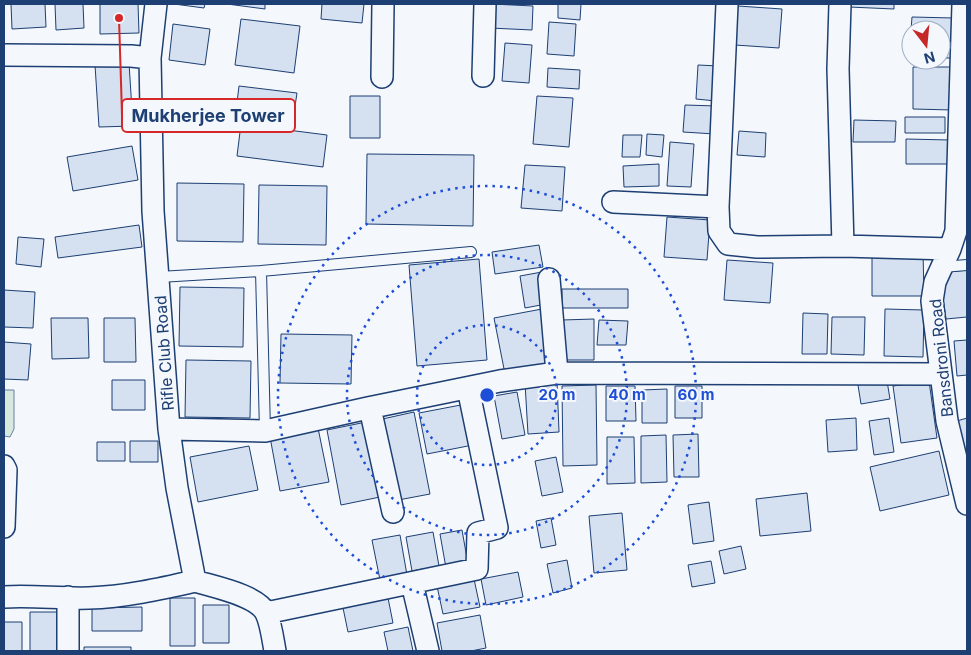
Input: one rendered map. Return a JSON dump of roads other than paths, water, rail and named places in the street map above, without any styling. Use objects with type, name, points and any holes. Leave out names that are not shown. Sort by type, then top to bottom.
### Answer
[{"type":"street","name":"Rifle Club Road","points":[[156,4],[150,58],[153,211],[169,429],[177,488],[195,581]]},
{"type":"street","points":[[382,77],[383,4]]},
{"type":"street","points":[[483,76],[485,4]]},
{"type":"street","points":[[727,4],[718,207],[719,231],[728,244],[757,247],[843,246],[946,258]]},
{"type":"street","points":[[840,4],[838,68],[843,246]]},
{"type":"street","name":"Bansdroni Road","points":[[963,4],[956,231],[946,258],[934,282],[932,301],[947,421],[967,504]]},
{"type":"street","points":[[4,55],[131,56],[150,58]]},
{"type":"street","points":[[613,202],[718,207]]},
{"type":"street","points":[[549,279],[557,373]]},
{"type":"street","points":[[169,429],[265,431],[500,381],[557,373],[941,374]]},
{"type":"street","points":[[266,613],[477,569],[478,533],[497,528],[468,388]]},
{"type":"street","points":[[370,408],[393,512]]},
{"type":"street","points":[[4,466],[6,470],[4,527]]},
{"type":"street","points":[[4,597],[88,598],[149,591],[195,581],[243,596],[259,604],[266,613],[275,651]]},
{"type":"street","points":[[412,582],[428,651]]},
{"type":"street","points":[[68,597],[68,651]]},
{"type":"lane","points":[[159,276],[261,271],[471,252]]},
{"type":"lane","points":[[946,258],[967,264]]},
{"type":"lane","points":[[261,271],[265,431]]},
{"type":"place","name":"Mukherjee Tower","points":[[119,18]]}]
